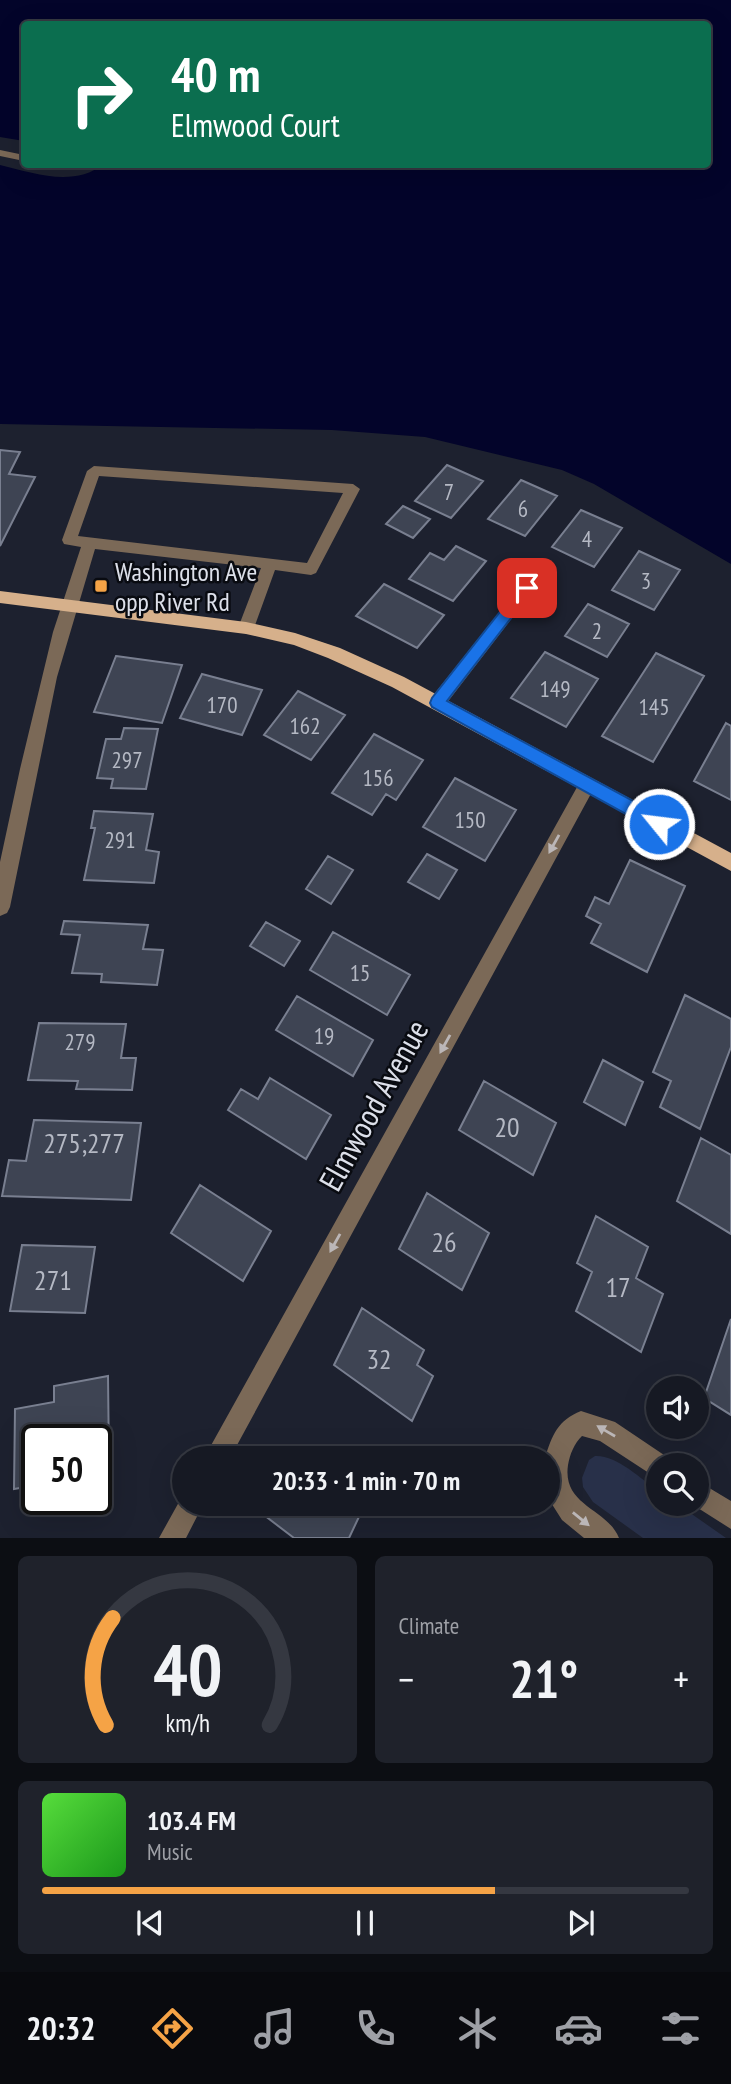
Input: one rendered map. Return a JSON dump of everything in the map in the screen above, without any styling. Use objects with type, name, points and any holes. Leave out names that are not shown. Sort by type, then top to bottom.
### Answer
[{"type":"main road","points":[[0,597],[246,628],[309,643],[347,657],[437,703],[731,863]]},
{"type":"street","points":[[0,153],[21,157]]},
{"type":"street","points":[[94,471],[353,489],[311,569],[90,543],[69,540],[94,471]]},
{"type":"street","points":[[0,907],[38,721],[66,605],[90,543]]},
{"type":"street","points":[[246,628],[270,563]]},
{"type":"street","points":[[437,703],[527,588]]},
{"type":"street","name":"Elmwood Avenue","points":[[223,1446],[587,785]]},
{"type":"street","points":[[606,1538],[568,1508],[556,1490],[554,1469],[569,1431],[581,1423],[598,1426],[646,1458]]},
{"type":"street","points":[[709,1501],[731,1516]]},
{"type":"street","points":[[172,1538],[184,1516]]},
{"type":"shaded area","points":[[0,0],[731,0],[731,564],[594,484],[562,470],[425,437],[332,430],[0,424],[0,165],[40,175],[66,177],[97,168],[711,168],[711,21],[21,21],[21,140],[0,137]]},
{"type":"shaded area","points":[[595,1456],[612,1459],[646,1482],[646,1516],[695,1516],[726,1538],[643,1538],[593,1502],[583,1487],[582,1478],[589,1460]]},
{"type":"building","points":[[0,450],[20,452],[9,474],[35,477],[0,546]]},
{"type":"building","points":[[447,465],[483,481],[451,518],[415,501]]},
{"type":"building","points":[[521,480],[557,496],[525,536],[488,519]]},
{"type":"building","points":[[403,506],[430,519],[413,538],[386,524]]},
{"type":"building","points":[[581,510],[622,528],[594,567],[552,547]]},
{"type":"building","points":[[456,546],[486,561],[453,601],[409,579],[430,553],[444,560]]},
{"type":"building","points":[[639,551],[680,570],[654,610],[612,590]]},
{"type":"building","points":[[384,584],[444,615],[417,648],[356,616]]},
{"type":"building","points":[[588,604],[629,624],[607,657],[565,636]]},
{"type":"building","points":[[545,652],[598,679],[566,727],[511,698]]},
{"type":"building","points":[[656,653],[704,676],[653,762],[602,736]]},
{"type":"building","points":[[116,656],[182,665],[162,723],[94,712]]},
{"type":"building","points":[[202,674],[262,690],[242,735],[180,718]]},
{"type":"building","points":[[298,691],[345,715],[311,760],[264,735]]},
{"type":"building","points":[[726,723],[731,726],[731,800],[694,781]]},
{"type":"building","points":[[124,728],[158,729],[146,789],[111,788],[113,779],[97,778],[106,739],[121,739]]},
{"type":"building","points":[[374,734],[423,760],[396,800],[386,794],[372,815],[332,793]]},
{"type":"building","points":[[455,778],[516,810],[485,861],[423,827]]},
{"type":"building","points":[[94,811],[153,814],[146,850],[159,852],[154,883],[84,880],[95,828],[91,828]]},
{"type":"building","points":[[427,854],[457,870],[439,899],[408,882]]},
{"type":"building","points":[[328,856],[353,870],[331,904],[306,889]]},
{"type":"building","points":[[630,860],[685,886],[647,972],[591,943],[601,924],[586,916],[595,897],[609,904]]},
{"type":"building","points":[[64,921],[148,925],[143,949],[163,950],[157,985],[101,982],[102,974],[72,973],[80,935],[61,934]]},
{"type":"building","points":[[266,922],[300,941],[284,966],[250,946]]},
{"type":"building","points":[[333,932],[410,975],[387,1015],[310,970]]},
{"type":"building","points":[[685,995],[731,1019],[731,1047],[700,1129],[660,1107],[671,1081],[653,1072]]},
{"type":"building","points":[[297,996],[373,1040],[353,1076],[276,1030]]},
{"type":"building","points":[[39,1023],[126,1024],[121,1058],[136,1058],[132,1090],[76,1089],[78,1081],[28,1080]]},
{"type":"building","points":[[603,1060],[643,1082],[625,1125],[584,1102]]},
{"type":"building","points":[[270,1078],[331,1115],[306,1159],[228,1110],[241,1089],[258,1099]]},
{"type":"building","points":[[484,1081],[556,1123],[533,1175],[459,1130]]},
{"type":"building","points":[[34,1120],[141,1123],[131,1200],[2,1196],[9,1160],[26,1161]]},
{"type":"building","points":[[701,1138],[731,1155],[731,1234],[677,1201]]},
{"type":"building","points":[[200,1185],[271,1231],[243,1281],[171,1233]]},
{"type":"building","points":[[427,1193],[489,1233],[462,1290],[399,1249]]},
{"type":"building","points":[[596,1216],[648,1247],[636,1278],[663,1294],[641,1352],[576,1311],[592,1272],[577,1263]]},
{"type":"building","points":[[22,1245],[95,1247],[85,1313],[10,1311]]},
{"type":"building","points":[[362,1308],[424,1350],[417,1365],[433,1376],[412,1421],[334,1365]]},
{"type":"building","points":[[731,1319],[731,1415],[709,1401],[709,1383]]},
{"type":"building","points":[[108,1376],[109,1424],[21,1424],[21,1488],[14,1489],[15,1409],[54,1402],[54,1386]]},
{"type":"building","points":[[265,1516],[359,1516],[349,1538],[294,1538]]},
{"type":"place","name":"Washington Ave opp River Rd","points":[[101,586]]},
{"type":"route","points":[[527,588],[437,703],[659,824]]}]
